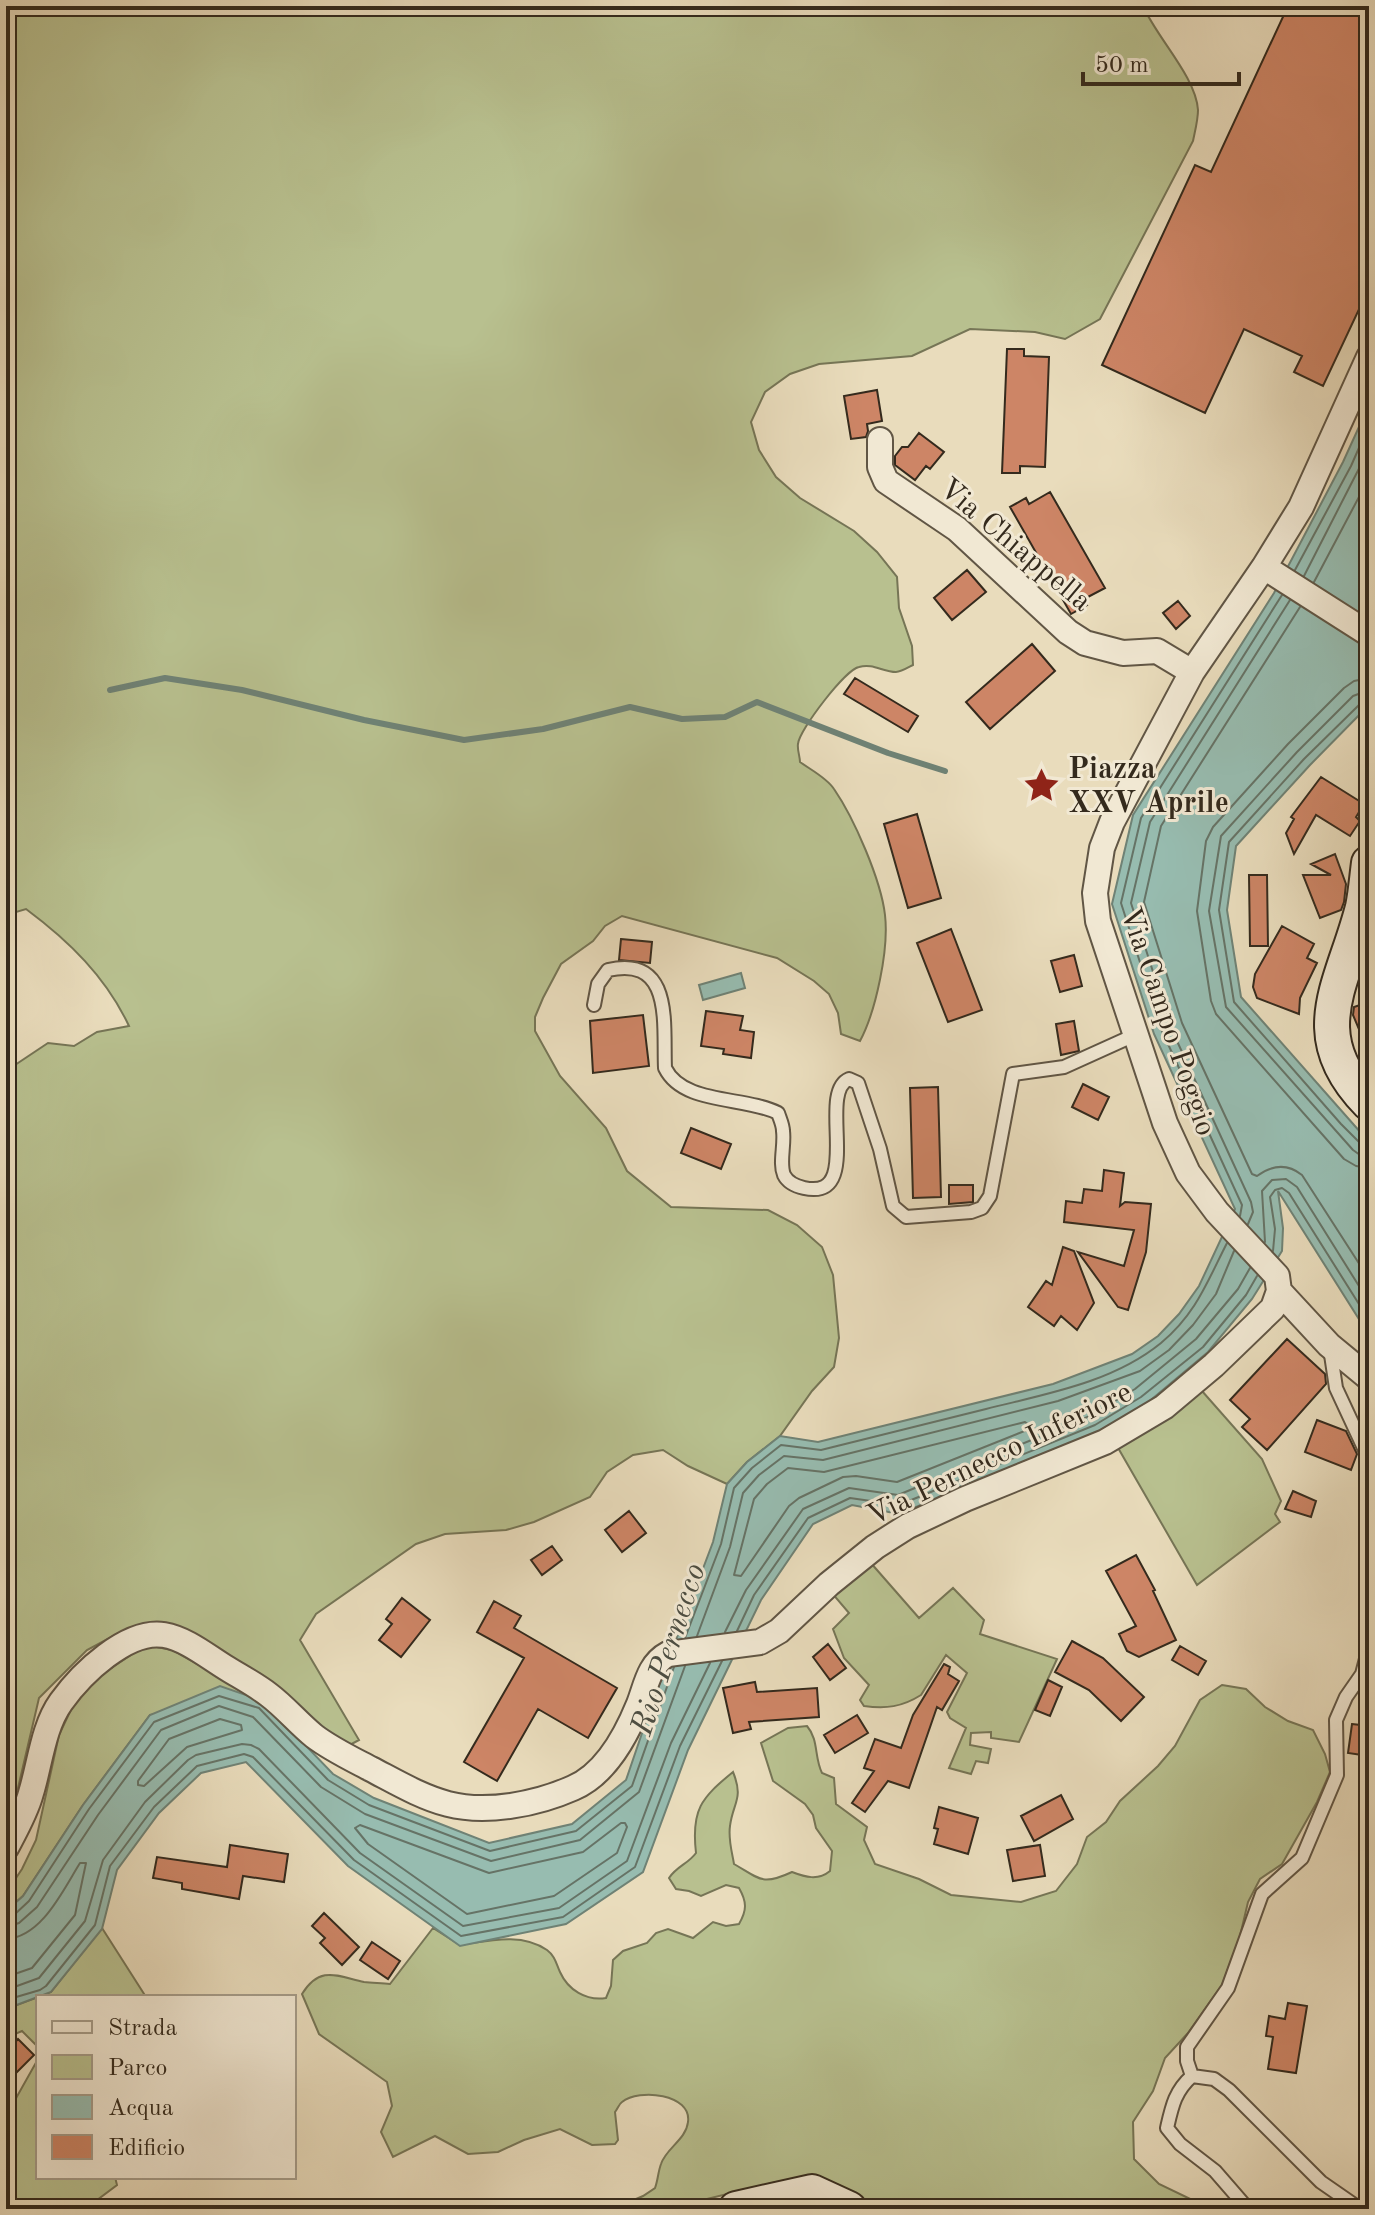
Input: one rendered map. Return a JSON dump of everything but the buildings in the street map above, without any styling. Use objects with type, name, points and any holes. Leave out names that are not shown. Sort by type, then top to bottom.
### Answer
[{"type":"main road","points":[[1369,863],[1363,906],[1341,972],[1332,1012],[1333,1043],[1343,1068],[1369,1103]]},
{"type":"main road","points":[[736,2209],[812,2192],[849,2209]]},
{"type":"street","name":"Via Campo Poggio","points":[[1369,357],[1269,570],[1192,672],[1112,822],[1102,848],[1095,893],[1098,921],[1165,1123],[1188,1173],[1329,1345],[1369,1378]]},
{"type":"street","name":"Via Chiappella","points":[[880,440],[880,467],[886,481],[957,529],[1068,632],[1085,643],[1123,653],[1157,651],[1192,672]]},
{"type":"street","points":[[1269,570],[1369,634]]},
{"type":"street","name":"Via Pernecco Inferiore","points":[[6,1848],[31,1797],[46,1735],[59,1705],[79,1679],[97,1663],[136,1639],[160,1634],[178,1639],[269,1695],[315,1737],[428,1797],[451,1805],[496,1808],[575,1788],[599,1771],[617,1748],[637,1709],[652,1667],[659,1658],[668,1654],[760,1642],[779,1631],[829,1584],[875,1547],[908,1526],[965,1499],[1105,1442],[1164,1407],[1214,1365],[1273,1308],[1278,1283]]},
{"type":"lane","points":[[594,1005],[598,984],[608,970],[622,967],[640,970],[655,981],[661,992],[665,1068],[669,1076],[676,1084],[694,1093],[764,1106],[778,1113],[783,1130],[783,1172],[790,1183],[807,1189],[823,1186],[833,1177],[837,1165],[836,1093],[842,1082],[849,1079],[858,1083],[880,1149],[893,1206],[906,1217],[971,1212],[982,1208],[990,1196],[1013,1074],[1064,1067],[1137,1034]]},
{"type":"lane","points":[[1329,1345],[1336,1388],[1369,1459]]},
{"type":"lane","points":[[1192,2076],[1187,2047],[1228,1988],[1262,1894],[1302,1858],[1337,1775],[1336,1720],[1362,1674],[1367,1655],[1369,1590]]},
{"type":"lane","points":[[1192,2076],[1214,2079],[1229,2090],[1321,2182],[1358,2208]]},
{"type":"lane","points":[[1192,2076],[1180,2088],[1172,2103],[1167,2128],[1180,2144],[1215,2171],[1248,2209]]},
{"type":"green space","points":[[6,6],[1143,6],[1191,84],[1198,110],[1193,141],[1100,319],[1065,339],[1035,332],[970,329],[912,356],[819,364],[790,374],[765,392],[751,422],[759,450],[776,477],[800,498],[854,531],[877,552],[897,577],[899,608],[912,646],[913,665],[903,670],[891,672],[864,666],[853,670],[814,714],[798,744],[800,762],[831,785],[850,816],[866,850],[885,915],[880,980],[860,1041],[841,1034],[838,1013],[829,994],[777,958],[622,916],[605,926],[593,941],[561,964],[535,1017],[535,1031],[560,1076],[606,1128],[627,1171],[671,1207],[768,1210],[797,1225],[822,1247],[833,1275],[839,1338],[834,1367],[812,1391],[780,1436],[747,1462],[727,1484],[688,1466],[663,1450],[633,1455],[607,1472],[590,1497],[534,1522],[506,1530],[445,1534],[416,1544],[316,1614],[300,1640],[359,1740],[346,1747],[173,1628],[151,1622],[117,1634],[87,1650],[39,1698],[18,1788],[6,1809],[6,1071],[48,1043],[74,1046],[97,1032],[129,1026],[98,976],[57,934],[26,909],[6,915]]},
{"type":"green space","points":[[1202,1391],[1262,1459],[1281,1501],[1275,1514],[1280,1522],[1197,1585],[1117,1446],[1169,1416]]},
{"type":"green space","points":[[870,1562],[919,1618],[953,1588],[984,1620],[980,1634],[1057,1659],[1019,1742],[991,1738],[991,1732],[971,1733],[970,1745],[991,1749],[988,1763],[976,1761],[971,1774],[949,1768],[966,1728],[950,1718],[947,1712],[967,1673],[946,1655],[921,1695],[914,1699],[900,1705],[880,1707],[864,1706],[860,1700],[869,1685],[844,1658],[833,1629],[849,1613],[831,1592]]},
{"type":"green space","points":[[146,1645],[172,1650],[263,1701],[150,1715],[83,1805],[23,1896],[6,1911],[6,1893],[36,1840],[59,1735],[76,1699],[92,1681]]},
{"type":"green space","points":[[1222,1685],[1246,1689],[1265,1707],[1288,1721],[1313,1730],[1330,1772],[1282,1864],[1260,1879],[1248,1902],[1240,1936],[1222,1985],[1188,2033],[1165,2058],[1153,2091],[1133,2122],[1134,2159],[1159,2184],[1211,2209],[869,2209],[839,2185],[810,2179],[776,2182],[666,2209],[613,2209],[655,2188],[664,2158],[680,2139],[688,2122],[682,2105],[663,2096],[651,2095],[640,2095],[620,2104],[615,2112],[618,2140],[615,2144],[592,2145],[560,2129],[498,2152],[468,2154],[435,2136],[393,2157],[381,2132],[392,2106],[387,2082],[319,2034],[302,1994],[315,1979],[330,1975],[390,1984],[433,1928],[460,1945],[504,1939],[537,1944],[552,1955],[563,1978],[573,1989],[592,1998],[606,1998],[611,1986],[613,1960],[623,1951],[647,1943],[656,1933],[668,1929],[693,1938],[713,1922],[726,1926],[739,1924],[745,1906],[739,1888],[726,1885],[701,1896],[676,1889],[669,1878],[696,1853],[695,1826],[701,1806],[733,1772],[738,1788],[730,1831],[734,1864],[767,1880],[792,1872],[816,1877],[830,1871],[832,1851],[816,1828],[813,1815],[805,1804],[773,1781],[761,1743],[788,1728],[807,1726],[811,1731],[822,1773],[834,1778],[836,1804],[867,1827],[864,1840],[875,1864],[919,1879],[951,1895],[1021,1902],[1056,1891],[1077,1864],[1087,1837],[1106,1822],[1120,1801],[1175,1746],[1200,1700]]},
{"type":"green space","points":[[102,1928],[145,1995],[43,1995],[51,1992]]},
{"type":"green space","points":[[36,1998],[36,2045],[22,2031],[6,2038],[6,2009]]},
{"type":"green space","points":[[36,2063],[36,2179],[116,2179],[117,2185],[85,2209],[6,2209],[6,2116]]},
{"type":"water","points":[[1369,405],[1369,705],[1236,846],[1227,910],[1241,997],[1369,1142],[1369,1335],[1278,1191],[1283,1228],[1282,1251],[1252,1299],[1208,1352],[1146,1404],[1098,1432],[899,1514],[852,1505],[813,1524],[761,1600],[688,1750],[643,1872],[566,1924],[460,1946],[348,1866],[246,1762],[201,1773],[159,1813],[117,1870],[102,1929],[51,1992],[36,1995],[36,1998],[6,2009],[6,1911],[23,1896],[83,1805],[150,1715],[220,1686],[263,1701],[333,1774],[374,1798],[489,1843],[572,1824],[626,1780],[713,1542],[727,1484],[747,1462],[780,1436],[818,1442],[1053,1384],[1132,1354],[1158,1336],[1179,1314],[1199,1286],[1235,1209],[1154,1034],[1112,904],[1133,815],[1274,593],[1343,462]]},
{"type":"water","points":[[741,973],[745,988],[703,1000],[699,985]]},
{"type":"waterway","points":[[110,690],[165,678],[242,690],[364,720],[464,740],[543,729],[630,707],[682,719],[725,717],[757,702],[888,753],[945,771]]},
{"type":"place","name":"Piazza XXV Aprile","points":[[1042,785]]},
{"type":"water label","name":"Rio Pernecco","points":[[667,1649]]}]
